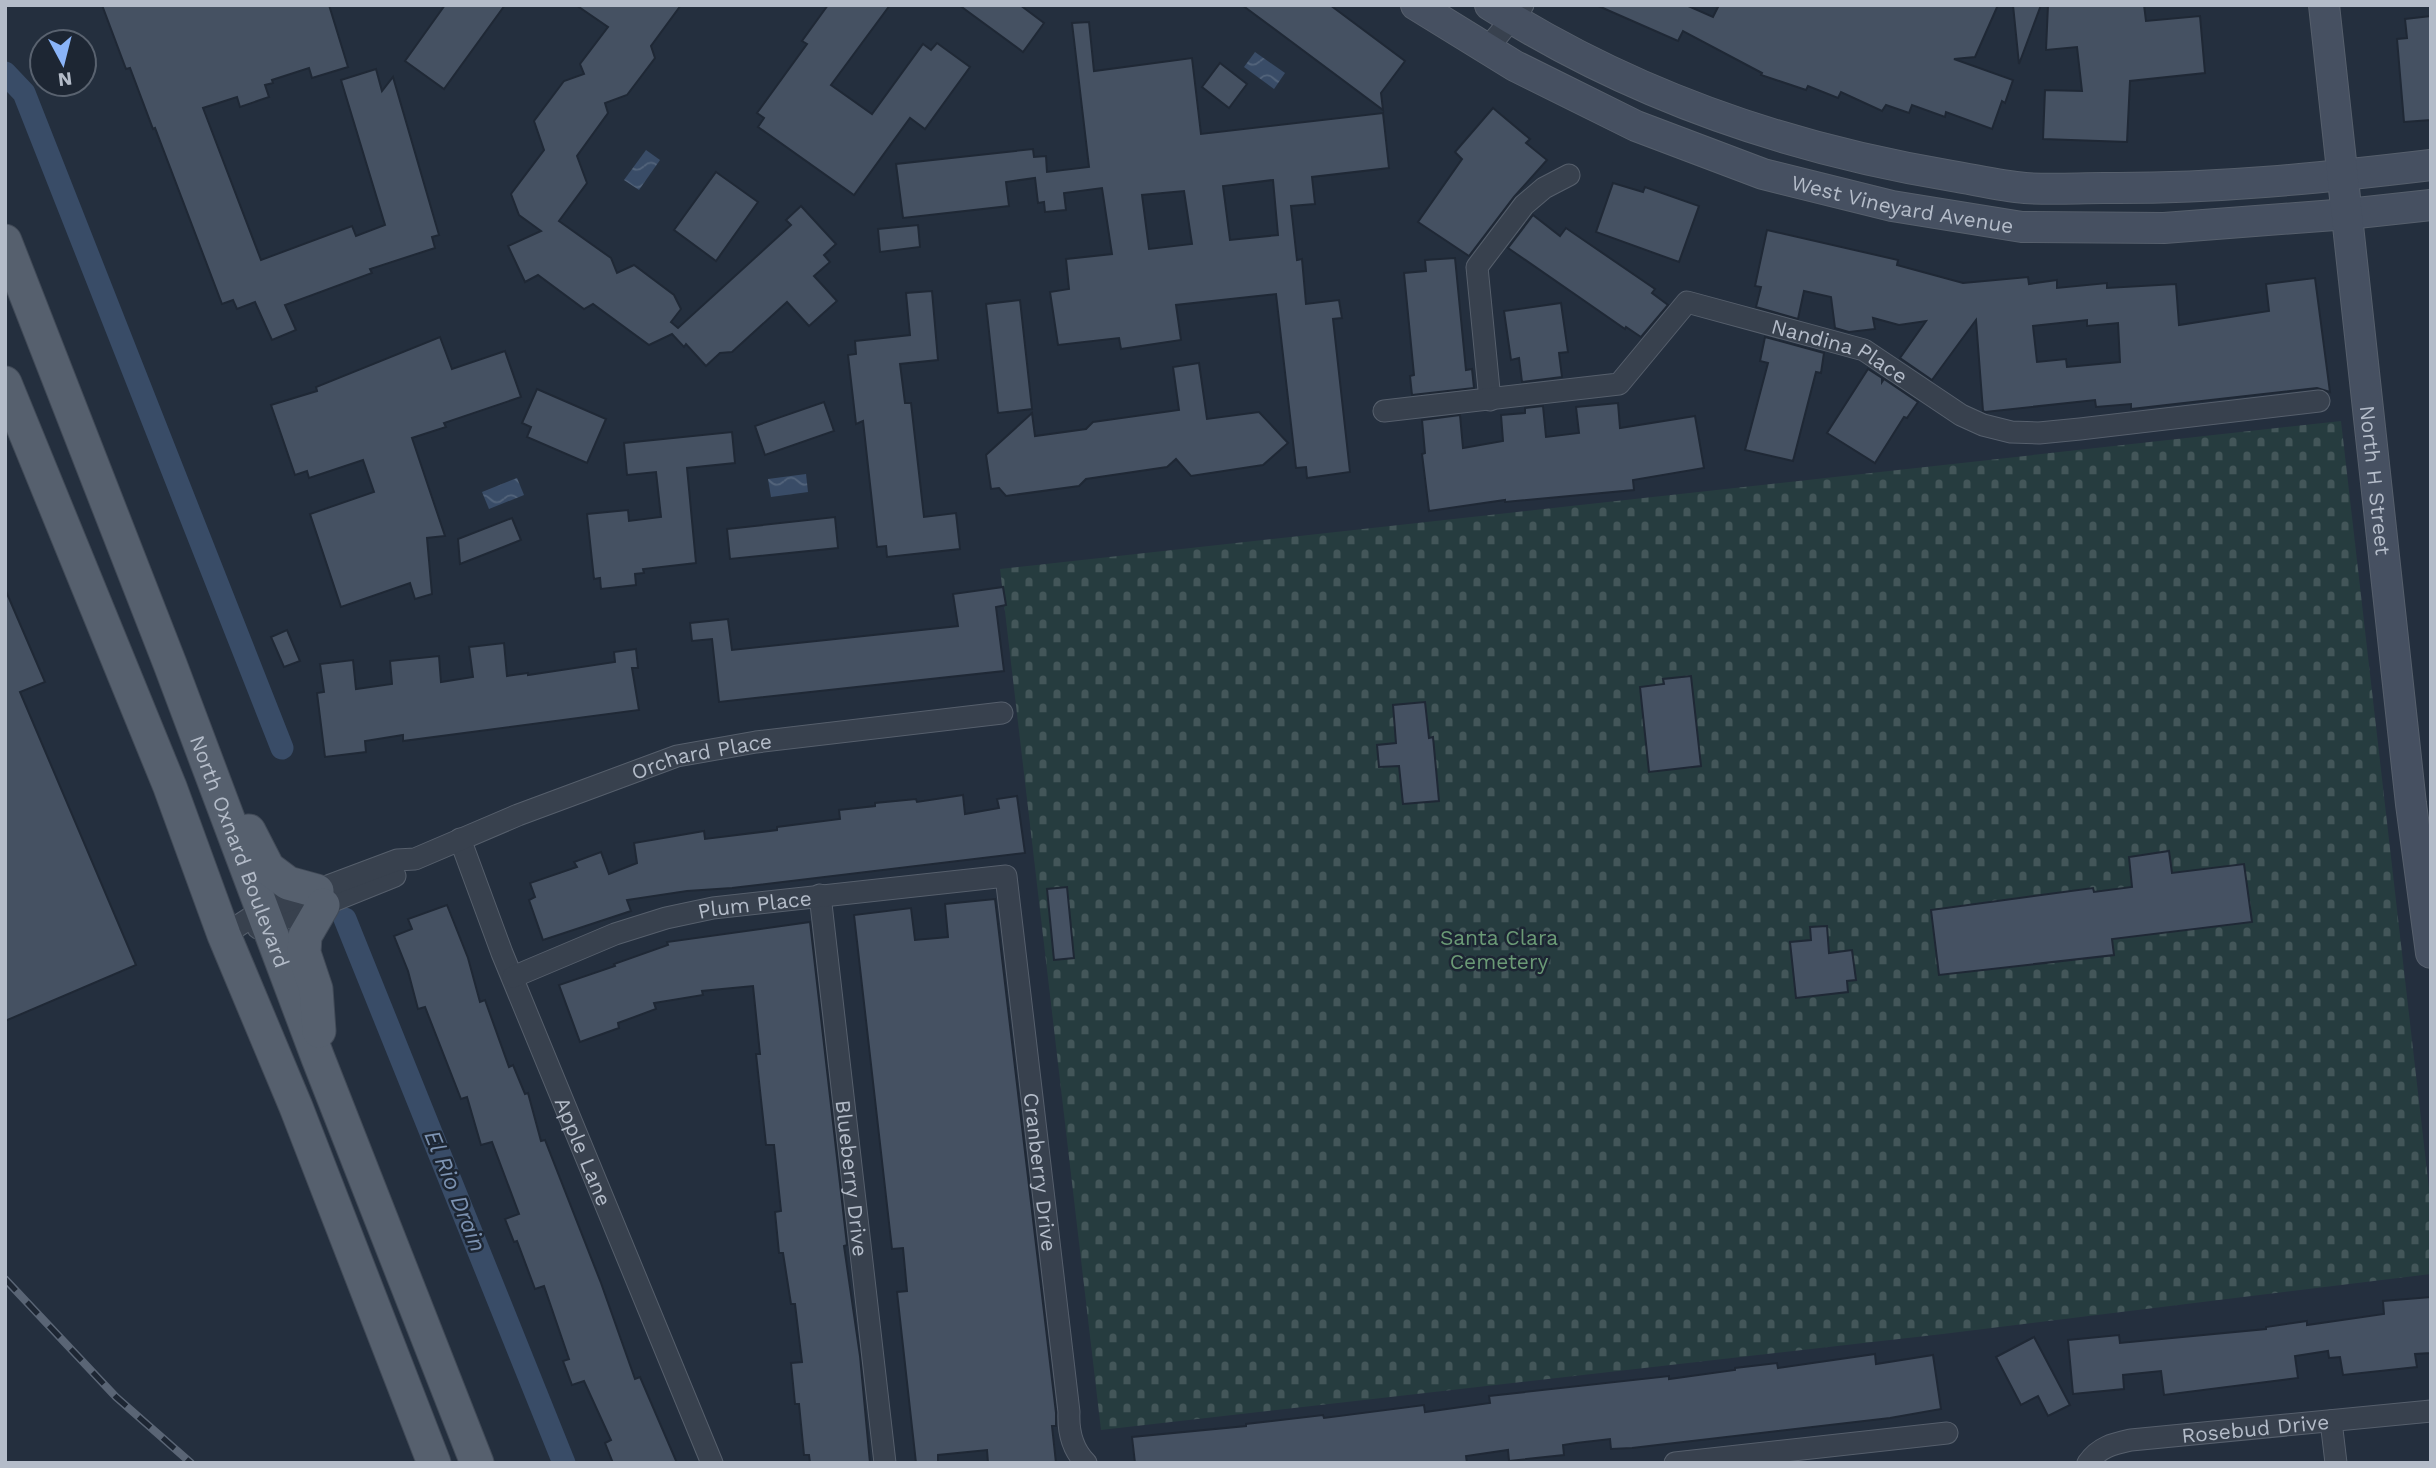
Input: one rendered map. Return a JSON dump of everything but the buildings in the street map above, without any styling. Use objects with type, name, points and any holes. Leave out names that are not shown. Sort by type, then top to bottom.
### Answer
[{"type":"main road","name":"West Vineyard Avenue","points":[[1416,5],[1486,50],[1576,98],[1636,126],[1763,174],[1892,206],[2022,227],[2164,228],[2348,215],[2431,205]]},
{"type":"main road","name":"North H Street","points":[[2324,5],[2421,803],[2431,953]]},
{"type":"main road","name":"West Vineyard Avenue","points":[[1508,10],[1596,65],[1659,94],[1775,136],[1900,167],[2026,188],[2158,188],[2344,175],[2431,165]]},
{"type":"main road","name":"North Oxnard Boulevard","points":[[5,241],[170,664],[318,1058],[477,1463]]},
{"type":"main road","name":"North Oxnard Boulevard","points":[[5,383],[170,787],[224,934],[296,1107],[434,1463]]},
{"type":"main road","points":[[170,664],[268,868],[288,883],[320,898],[304,936],[304,953],[316,989],[319,1009],[318,1058]]},
{"type":"street","points":[[1486,50],[1508,10]]},
{"type":"street","points":[[1490,400],[1476,267],[1524,205],[1544,188],[1569,175]]},
{"type":"street","name":"Nandina Place","points":[[1384,411],[1619,384],[1687,302],[1864,350],[1961,415],[1983,425],[2011,432],[2066,430],[2319,401]]},
{"type":"street","name":"Orchard Place","points":[[224,934],[320,898],[397,860],[415,859],[460,839],[677,756],[755,742],[1002,712]]},
{"type":"street","name":"Apple Lane","points":[[460,839],[502,953],[712,1463]]},
{"type":"street","name":"Plum Place","points":[[513,977],[615,934],[666,918],[713,908],[1006,876]]},
{"type":"street","name":"Cranberry Drive","points":[[1006,876],[1069,1412],[1068,1427],[1073,1445],[1086,1463]]},
{"type":"street","name":"Blueberry Drive","points":[[820,895],[885,1463]]},
{"type":"street","name":"Rosebud Drive","points":[[2088,1463],[2093,1455],[2109,1445],[2131,1440],[2431,1411]]},
{"type":"street","points":[[2331,1421],[2336,1463]]},
{"type":"street","points":[[1675,1463],[1850,1453],[1947,1433]]},
{"type":"green space","name":"Santa Clara Cemetery","points":[[2341,421],[2431,1206],[2431,1274],[1943,1334],[1101,1430],[1000,569]]},
{"type":"water","points":[[1255,52],[1285,73],[1274,89],[1244,67]]},
{"type":"water","points":[[646,150],[660,160],[639,190],[624,180]]},
{"type":"water","points":[[806,474],[808,492],[771,497],[768,479]]},
{"type":"water","points":[[517,478],[524,495],[489,509],[482,492]]},
{"type":"waterway","points":[[5,73],[24,93],[282,748]]},
{"type":"waterway","name":"El Rio Drain","points":[[345,919],[564,1463]]},
{"type":"railway","points":[[5,1279],[116,1397],[191,1463]]}]
